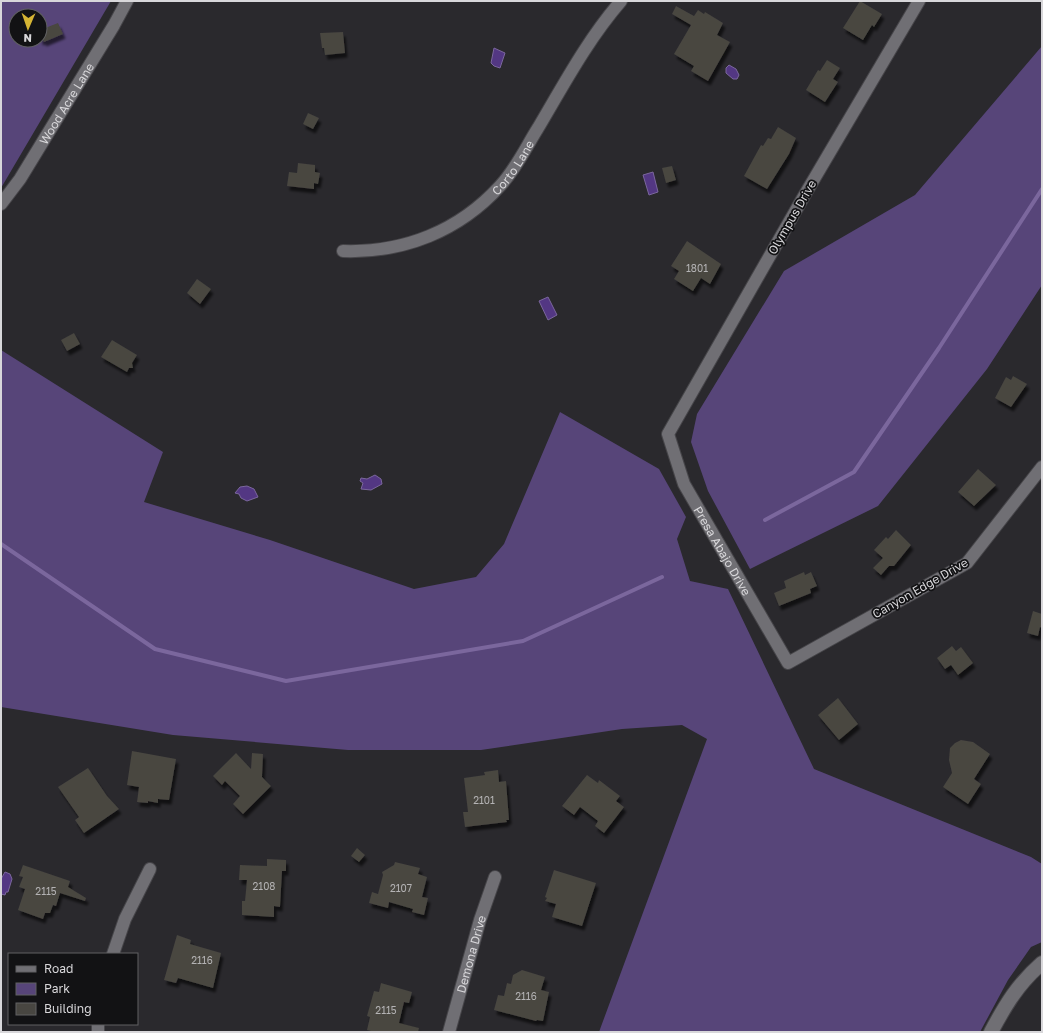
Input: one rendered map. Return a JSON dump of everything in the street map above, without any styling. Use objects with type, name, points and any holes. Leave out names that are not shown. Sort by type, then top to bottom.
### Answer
[{"type":"street","name":"Wood Acre Lane","points":[[1,204],[20,179],[114,25],[127,1]]},
{"type":"street","name":"Corto Lane","points":[[343,252],[365,252],[388,249],[424,239],[444,230],[480,206],[501,185],[516,166],[588,43],[621,1]]},
{"type":"street","name":"Olympus Drive","points":[[668,434],[804,196],[920,1]]},
{"type":"street","name":"Presa Abajo Drive","points":[[668,434],[684,484],[788,663]]},
{"type":"street","name":"Canyon Edge Drive","points":[[788,663],[967,563],[1042,466]]},
{"type":"street","points":[[113,953],[125,919],[150,869]]},
{"type":"street","name":"Demona Drive","points":[[449,1032],[480,920],[495,877]]},
{"type":"street","points":[[991,1032],[1007,1001],[1026,977],[1042,963]]},
{"type":"green space","points":[[1,1],[111,1],[1,188]]},
{"type":"green space","points":[[1042,46],[1042,285],[987,369],[878,506],[750,569],[708,491],[691,442],[697,414],[784,271],[915,195]]},
{"type":"green space","points":[[1,350],[163,452],[144,502],[270,540],[414,589],[476,577],[504,544],[560,412],[659,469],[686,517],[677,539],[690,581],[728,589],[814,769],[1031,857],[1042,864],[1042,942],[1031,947],[1008,980],[980,1032],[599,1032],[707,739],[682,725],[622,729],[481,750],[348,750],[173,735],[1,707]]},
{"type":"shaded area","points":[[494,48],[505,53],[500,68],[491,63]]},
{"type":"shaded area","points":[[729,65],[736,69],[739,75],[737,79],[733,79],[726,73],[726,68]]},
{"type":"shaded area","points":[[653,172],[658,192],[649,195],[643,175]]},
{"type":"shaded area","points":[[548,297],[557,315],[548,320],[539,301]]},
{"type":"shaded area","points":[[375,475],[381,479],[382,484],[371,490],[361,489],[363,483],[360,481],[361,478],[367,479]]},
{"type":"shaded area","points":[[247,486],[254,489],[258,497],[247,501],[241,498],[239,494],[235,493],[240,487]]},
{"type":"shaded area","points":[[5,872],[10,874],[12,879],[8,892],[6,892],[5,895],[1,894],[1,879]]},
{"type":"building","points":[[860,1],[882,14],[874,27],[872,25],[863,40],[843,28]]},
{"type":"building","points":[[676,6],[694,16],[698,10],[704,14],[705,12],[723,23],[717,35],[730,42],[708,81],[691,71],[694,66],[674,54],[691,25],[672,14]]},
{"type":"building","points":[[58,23],[63,34],[48,40],[48,27]]},
{"type":"building","points":[[343,32],[345,53],[325,55],[324,48],[322,48],[320,33]]},
{"type":"building","points":[[827,60],[840,68],[833,79],[838,82],[825,102],[806,90],[818,70],[820,71]]},
{"type":"building","points":[[308,113],[319,118],[313,129],[303,124]]},
{"type":"building","points":[[778,127],[796,138],[789,154],[767,189],[744,176],[761,145],[763,146],[768,138],[771,139]]},
{"type":"building","points":[[298,163],[315,165],[315,172],[320,173],[318,184],[314,183],[314,189],[287,186],[289,172],[297,173]]},
{"type":"building","points":[[672,166],[676,180],[666,183],[662,168]]},
{"type":"building","points":[[687,241],[721,264],[710,284],[701,278],[693,291],[674,279],[679,271],[671,266]]},
{"type":"building","points":[[197,279],[211,289],[200,304],[187,293]]},
{"type":"building","points":[[74,333],[80,344],[67,351],[61,340]]},
{"type":"building","points":[[112,340],[137,355],[132,363],[133,368],[129,368],[127,372],[101,357]]},
{"type":"building","points":[[1013,376],[1027,384],[1011,407],[995,398],[1006,377],[1011,380]]},
{"type":"building","points":[[978,469],[996,485],[974,506],[958,492]]},
{"type":"building","points":[[896,530],[911,545],[894,566],[889,566],[881,575],[873,568],[883,558],[874,550],[886,537],[888,539]]},
{"type":"building","points":[[804,572],[805,575],[811,572],[817,586],[810,589],[811,593],[779,606],[774,593],[786,588],[784,581]]},
{"type":"building","points":[[1033,611],[1042,614],[1042,628],[1040,627],[1038,636],[1027,633]]},
{"type":"building","points":[[952,646],[956,651],[961,647],[973,663],[958,675],[951,665],[945,669],[937,658]]},
{"type":"building","points":[[838,698],[858,724],[839,740],[818,715]]},
{"type":"building","points":[[961,740],[973,742],[990,754],[974,779],[981,784],[968,804],[943,787],[952,773],[949,760],[950,748]]},
{"type":"building","points":[[132,751],[176,759],[169,800],[158,799],[158,803],[148,801],[148,803],[137,802],[139,787],[127,785]]},
{"type":"building","points":[[236,753],[251,769],[252,753],[263,754],[262,777],[271,786],[243,814],[233,804],[240,796],[225,781],[222,785],[213,776]]},
{"type":"building","points":[[88,768],[107,796],[119,809],[84,833],[75,820],[79,817],[58,787]]},
{"type":"building","points":[[498,770],[499,782],[506,781],[509,820],[506,820],[507,822],[465,827],[463,812],[468,812],[464,778],[485,775],[484,772]]},
{"type":"building","points":[[587,775],[598,783],[599,780],[620,796],[616,801],[624,807],[604,833],[595,826],[598,821],[580,807],[574,815],[562,806]]},
{"type":"building","points":[[357,848],[365,855],[359,862],[351,856]]},
{"type":"building","points":[[267,859],[286,860],[286,871],[282,871],[280,907],[274,906],[274,917],[242,915],[242,901],[245,901],[247,880],[239,880],[240,865],[267,866]]},
{"type":"building","points":[[395,862],[420,868],[418,874],[427,877],[422,897],[428,898],[424,915],[412,912],[413,909],[389,902],[388,908],[369,903],[372,892],[378,894],[383,875],[382,872],[394,865]]},
{"type":"building","points":[[23,865],[70,881],[68,887],[86,898],[85,901],[60,893],[56,906],[53,905],[50,913],[45,913],[43,919],[18,910],[25,889],[19,887],[23,877],[19,876]]},
{"type":"building","points":[[554,870],[596,883],[582,926],[552,917],[556,904],[545,901],[547,898],[545,897]]},
{"type":"building","points":[[177,935],[191,940],[190,944],[221,953],[213,988],[178,978],[176,983],[164,980]]},
{"type":"building","points":[[522,970],[545,977],[541,990],[549,992],[543,1021],[536,1021],[494,1010],[498,995],[504,996],[507,983],[511,984],[513,975]]},
{"type":"building","points":[[381,983],[412,992],[409,1003],[404,1002],[399,1023],[419,1028],[418,1032],[375,1032],[367,1030],[370,1017],[367,1016],[374,991],[379,992]]},
{"type":"waterway","points":[[765,520],[854,472],[939,348],[1042,189]]},
{"type":"waterway","points":[[1,544],[155,649],[286,681],[523,641],[662,577]]}]
